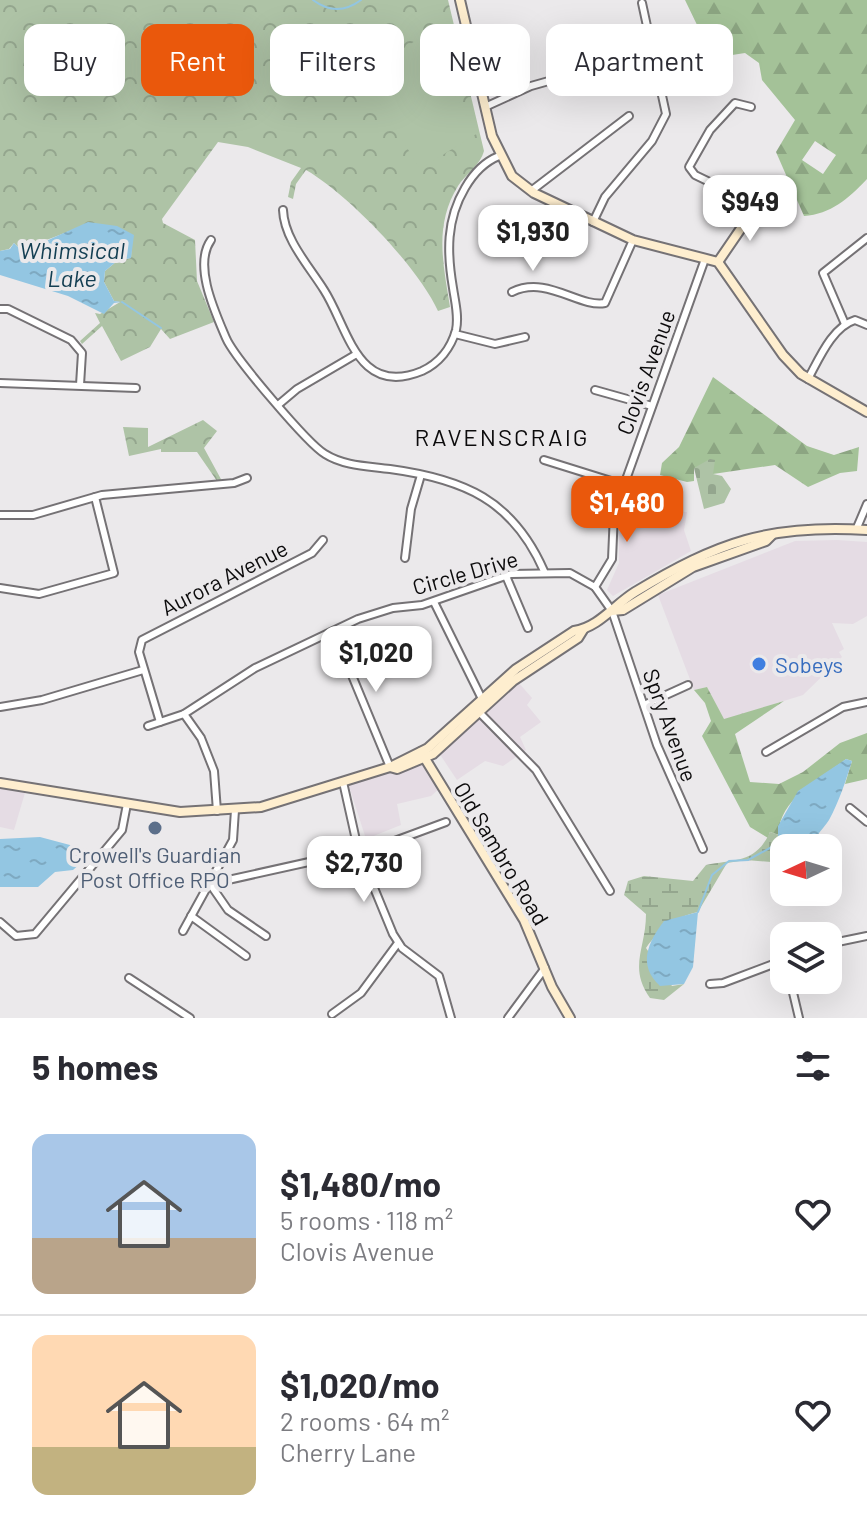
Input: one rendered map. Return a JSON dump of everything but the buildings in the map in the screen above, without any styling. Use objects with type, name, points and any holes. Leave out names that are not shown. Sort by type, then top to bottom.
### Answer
[{"type":"main road","points":[[460,0],[499,156],[512,176],[531,191],[633,240],[718,262],[783,355],[808,379],[867,412]]},
{"type":"main road","points":[[718,262],[757,205]]},
{"type":"main road","points":[[0,783],[180,812],[217,811],[261,807],[390,767],[397,769],[423,756],[513,681],[578,638],[583,630],[612,611],[623,610],[693,567],[766,541],[772,535],[804,529],[867,530]]},
{"type":"main road","points":[[477,710],[482,699],[524,663],[574,631],[583,630]]},
{"type":"main road","name":"Old Sambro Road","points":[[423,756],[524,920],[570,1018]]},
{"type":"street","points":[[593,222],[605,197],[660,130],[666,114],[642,3]]},
{"type":"street","points":[[485,107],[546,81]]},
{"type":"street","points":[[751,107],[735,103],[710,130],[689,167],[692,174],[757,205]]},
{"type":"street","points":[[531,191],[629,116]]},
{"type":"street","points":[[283,210],[291,239],[331,302],[355,355],[382,372],[414,374],[439,359],[455,334],[457,312],[448,252],[452,218],[474,175],[499,156]]},
{"type":"street","points":[[845,324],[823,273],[867,238]]},
{"type":"street","points":[[211,240],[205,253],[204,275],[226,339],[311,445],[347,463],[421,475],[462,487],[502,509],[525,533],[544,571]]},
{"type":"street","points":[[512,292],[560,290],[598,304],[605,303],[633,240]]},
{"type":"street","name":"Clovis Avenue","points":[[595,587],[612,559],[611,523],[705,259]]},
{"type":"street","points":[[0,309],[8,309],[71,340],[82,353],[80,385]]},
{"type":"street","points":[[808,379],[828,344],[845,324],[855,320],[867,325]]},
{"type":"street","points":[[455,334],[500,344],[525,337]]},
{"type":"street","points":[[278,405],[300,386],[355,355]]},
{"type":"street","points":[[0,383],[136,388]]},
{"type":"street","points":[[595,390],[652,406]]},
{"type":"street","points":[[544,460],[624,485]]},
{"type":"street","points":[[405,558],[411,509],[421,475]]},
{"type":"street","points":[[0,515],[33,515],[95,497],[234,483],[247,478]]},
{"type":"street","points":[[0,588],[39,594],[114,573],[95,497]]},
{"type":"street","points":[[856,530],[867,504]]},
{"type":"street","name":"Aurora Avenue","points":[[143,670],[139,644],[146,636],[312,553],[323,540]]},
{"type":"street","name":"Circle Drive","points":[[148,726],[184,714],[255,668],[393,608],[434,602],[506,576],[544,571],[570,573],[595,587]]},
{"type":"street","points":[[506,576],[528,628]]},
{"type":"street","points":[[595,587],[612,611]]},
{"type":"street","points":[[434,602],[482,699]]},
{"type":"street","name":"Spry Avenue","points":[[612,611],[657,745],[703,849]]},
{"type":"street","points":[[334,632],[390,767]]},
{"type":"street","points":[[0,707],[42,700],[143,670],[160,722]]},
{"type":"street","points":[[644,705],[688,685]]},
{"type":"street","points":[[766,752],[843,707],[867,702]]},
{"type":"street","points":[[477,710],[536,770],[610,891]]},
{"type":"street","points":[[184,714],[201,738],[214,771],[217,811]]},
{"type":"street","points":[[343,782],[358,849],[398,943],[436,972],[451,1018]]},
{"type":"street","points":[[0,922],[16,936],[35,934],[122,830],[127,804]]},
{"type":"street","points":[[850,808],[867,822]]},
{"type":"street","points":[[183,931],[234,838],[235,810]]},
{"type":"street","points":[[210,884],[259,876],[358,849],[381,846],[446,822]]},
{"type":"street","points":[[210,884],[228,910],[266,936]]},
{"type":"street","points":[[191,916],[246,956]]},
{"type":"street","points":[[842,941],[867,936]]},
{"type":"street","points":[[332,1014],[361,993],[398,943]]},
{"type":"street","points":[[710,984],[723,983],[770,965]]},
{"type":"street","points":[[508,1018],[545,968]]},
{"type":"street","points":[[129,978],[190,1018]]},
{"type":"street","points":[[793,994],[799,1018]]},
{"type":"shaded area","points":[[626,510],[687,512],[684,530],[691,551],[613,596],[607,590],[619,563],[619,532]]},
{"type":"shaded area","points":[[795,541],[867,542],[867,616],[853,624],[832,623],[844,649],[839,652],[842,657],[803,695],[723,720],[707,687],[694,690],[658,595]]},
{"type":"shaded area","points":[[518,682],[532,698],[527,705],[541,722],[520,737],[526,750],[503,766],[485,761],[457,780],[439,753]]},
{"type":"shaded area","points":[[423,755],[442,786],[431,796],[397,804],[401,825],[366,839],[348,783]]},
{"type":"shaded area","points":[[0,782],[27,786],[14,830],[0,827]]},
{"type":"green space","points":[[0,0],[448,0],[454,24],[420,24],[420,96],[471,96],[484,151],[458,186],[446,215],[442,245],[450,307],[438,311],[399,253],[323,181],[306,170],[296,184],[293,199],[288,197],[291,182],[301,168],[248,147],[218,142],[162,219],[163,223],[195,240],[197,281],[214,322],[170,339],[161,329],[150,347],[121,361],[102,326],[82,344],[80,341],[100,323],[95,313],[100,314],[120,302],[114,301],[104,282],[105,271],[117,261],[131,258],[132,238],[116,229],[90,225],[39,242],[23,244],[20,249],[14,243],[9,249],[0,251]]},
{"type":"green space","points":[[685,0],[867,0],[867,179],[838,204],[823,212],[804,216],[776,152],[795,120],[762,80],[759,63],[745,53],[733,55],[733,24],[697,24]],"holes":[[[815,141],[836,155],[823,174],[802,160]]]},
{"type":"green space","points":[[420,38],[420,96],[455,96],[478,133],[420,169],[375,96],[404,96],[404,48]]},
{"type":"green space","points":[[713,377],[807,446],[834,455],[859,447],[857,471],[840,473],[808,487],[775,465],[713,474],[694,468],[694,481],[687,482],[660,475],[662,463],[679,447]]},
{"type":"green space","points":[[203,420],[217,431],[204,448],[222,481],[217,481],[197,452],[161,452],[161,449],[129,456],[123,427],[148,428],[148,447]]},
{"type":"green space","points":[[710,459],[715,460],[713,474],[722,476],[731,489],[724,503],[704,509],[694,468]]},
{"type":"green space","points":[[707,687],[724,719],[784,701],[735,734],[750,782],[779,784],[803,772],[840,743],[867,733],[867,779],[845,784],[852,761],[846,759],[793,801],[780,822],[779,834],[770,832],[768,838],[750,827],[702,736],[711,721],[705,703],[694,690]]},
{"type":"green space","points":[[770,832],[776,834],[770,834],[770,862],[746,860],[727,863],[698,912],[669,924],[646,948],[672,986],[684,984],[664,1000],[650,998],[640,977],[639,967],[646,914],[624,895],[628,881],[644,876],[693,881],[706,865],[744,858],[764,842]]},
{"type":"water","name":"Whimsical Lake","points":[[88,222],[117,226],[134,235],[131,258],[117,261],[105,271],[104,282],[114,301],[122,302],[114,303],[104,314],[68,296],[0,275],[0,251],[10,249],[14,243],[20,249],[23,244],[46,241]]},
{"type":"water","points":[[846,759],[852,761],[829,820],[818,834],[778,834],[778,826],[798,791]]},
{"type":"water","points":[[40,837],[70,845],[82,862],[73,870],[55,872],[38,887],[0,887],[0,839]]},
{"type":"water","points":[[698,912],[693,967],[684,984],[660,986],[647,962],[653,937],[664,921]]},
{"type":"waterway","points":[[313,0],[337,9],[361,0]]},
{"type":"waterway","points":[[122,302],[161,328]]},
{"type":"waterway","points":[[698,912],[712,875],[729,861],[748,860],[770,848]]},
{"type":"place","name":"Sobeys","points":[[759,664]]},
{"type":"place","name":"Crowell's Guardian Post Office RPO","points":[[155,828]]},
{"type":"district","name":"RAVENSCRAIG","points":[[502,436]]}]
